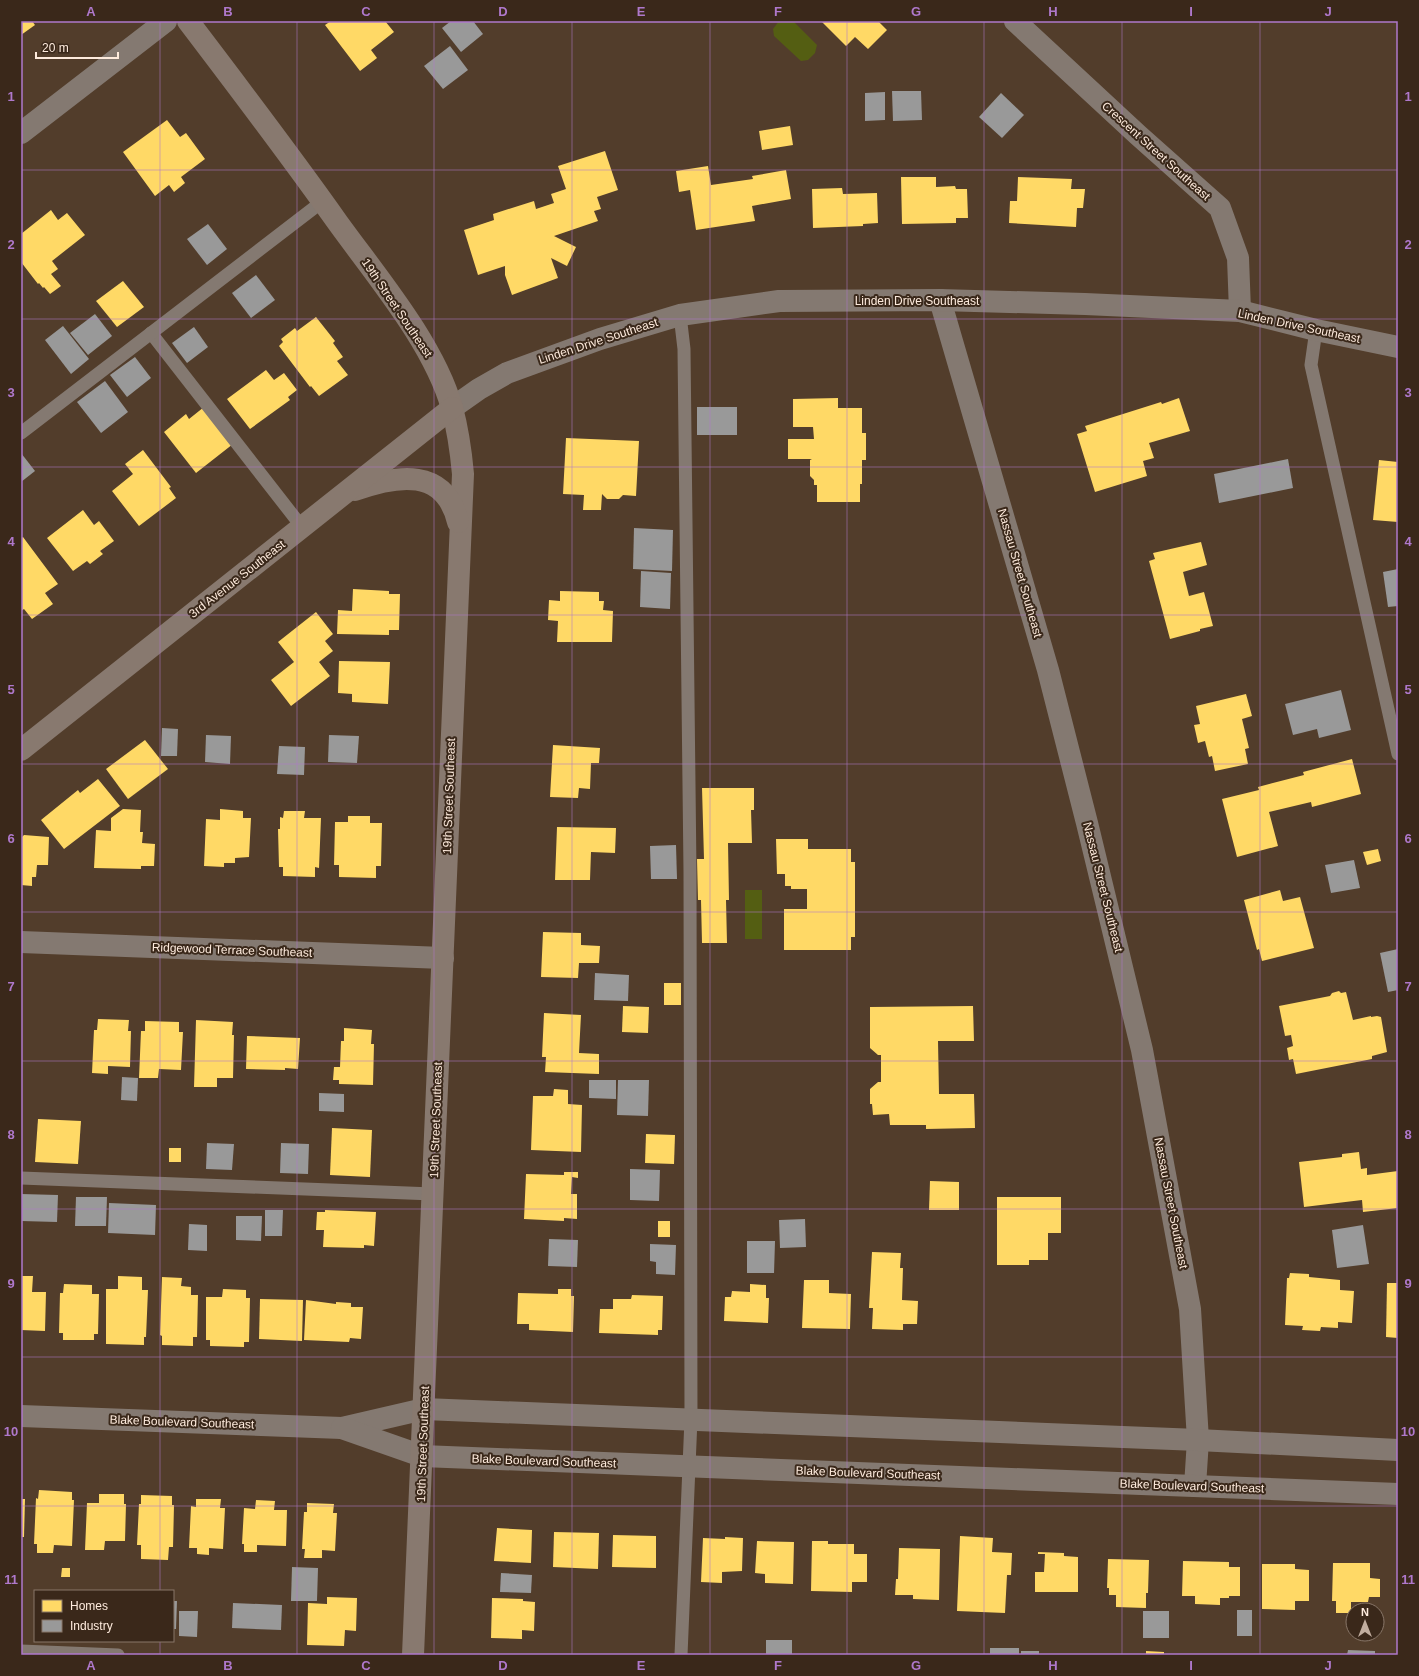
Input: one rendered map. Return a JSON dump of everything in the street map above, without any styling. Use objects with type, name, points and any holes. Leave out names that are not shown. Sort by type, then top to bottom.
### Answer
[{"type":"main road","name":"19th Street Southeast","points":[[188,21],[323,201],[412,326],[432,359],[452,408],[460,445],[462,474],[460,531],[413,1655]]},
{"type":"main road","name":"3rd Avenue Southeast","points":[[21,750],[452,408]]},
{"type":"main road","points":[[344,493],[383,482],[401,479],[427,481],[437,486],[447,497],[456,515],[460,531]]},
{"type":"street","points":[[21,133],[166,21]]},
{"type":"street","name":"Crescent Street Southeast","points":[[1015,21],[1138,136],[1220,208],[1238,258],[1240,311]]},
{"type":"street","name":"Linden Drive Southeast","points":[[452,408],[479,389],[507,373],[600,339],[680,315],[778,301],[940,300],[1085,304],[1240,311],[1316,330],[1398,347]]},
{"type":"street","name":"Nassau Street Southeast","points":[[940,300],[1048,670],[1142,1050],[1190,1309],[1198,1440],[1195,1486]]},
{"type":"street","name":"Ridgewood Terrace Southeast","points":[[21,942],[443,958]]},
{"type":"street","name":"Blake Boulevard Southeast","points":[[21,1416],[342,1428],[424,1409],[1198,1440],[1398,1450]]},
{"type":"street","name":"Blake Boulevard Southeast","points":[[342,1428],[422,1456],[1398,1494]]},
{"type":"lane","points":[[21,433],[323,201]]},
{"type":"lane","points":[[680,315],[684,350],[690,872],[691,1419],[681,1655]]},
{"type":"lane","points":[[1316,330],[1311,365],[1398,754]]},
{"type":"lane","points":[[151,333],[302,527]]},
{"type":"lane","points":[[21,1178],[433,1194]]},
{"type":"lane","points":[[21,1651],[118,1655]]},
{"type":"shaded area","points":[[779,21],[793,21],[817,45],[815,53],[808,60],[801,61],[774,36],[773,29]]},
{"type":"shaded area","points":[[745,890],[762,890],[762,939],[745,939]]},
{"type":"building: Homes","points":[[21,21],[32,21],[35,25],[21,35]]},
{"type":"building: Homes","points":[[331,21],[385,21],[394,32],[371,50],[377,58],[360,71],[325,25]]},
{"type":"building: Homes","points":[[821,21],[878,21],[887,30],[868,49],[855,37],[846,46]]},
{"type":"building: Homes","points":[[167,120],[180,137],[186,133],[205,159],[181,177],[185,183],[174,192],[169,185],[155,196],[123,152]]},
{"type":"building: Homes","points":[[790,126],[793,145],[762,150],[759,131]]},
{"type":"building: Homes","points":[[605,151],[618,190],[597,197],[601,209],[594,211],[598,221],[554,236],[576,247],[567,266],[551,258],[558,278],[512,295],[505,275],[505,266],[478,275],[464,230],[494,220],[493,214],[534,201],[536,209],[554,203],[551,194],[566,189],[558,166]]},
{"type":"building: Homes","points":[[708,166],[711,185],[753,179],[752,176],[786,170],[791,199],[752,206],[755,221],[696,230],[690,190],[679,192],[676,171]]},
{"type":"building: Homes","points":[[901,177],[936,177],[936,187],[955,186],[956,189],[967,189],[968,218],[956,218],[956,223],[902,224]]},
{"type":"building: Homes","points":[[1018,177],[1072,179],[1071,189],[1085,189],[1083,208],[1077,208],[1076,227],[1009,223],[1010,201],[1017,201]]},
{"type":"building: Homes","points":[[842,188],[843,194],[877,193],[878,223],[863,224],[863,226],[813,228],[812,189]]},
{"type":"building: Homes","points":[[51,210],[58,220],[67,213],[85,235],[52,261],[58,269],[51,274],[61,286],[50,294],[44,287],[43,288],[39,283],[38,284],[21,262],[21,234]]},
{"type":"building: Homes","points":[[123,281],[144,307],[117,327],[96,301]]},
{"type":"building: Homes","points":[[316,317],[335,341],[333,343],[343,357],[337,361],[348,375],[319,396],[311,386],[310,387],[279,346],[283,342],[281,339],[295,328],[297,331]]},
{"type":"building: Homes","points":[[266,370],[274,380],[284,373],[297,390],[288,397],[290,400],[250,429],[227,399]]},
{"type":"building: Homes","points":[[838,398],[838,408],[862,408],[862,433],[866,433],[866,460],[862,460],[860,502],[817,502],[817,485],[814,485],[814,480],[810,476],[810,460],[812,459],[788,459],[788,439],[814,439],[813,427],[793,427],[793,399]]},
{"type":"building: Homes","points":[[1179,398],[1190,431],[1149,443],[1154,458],[1143,461],[1147,476],[1095,492],[1077,434],[1087,431],[1085,426],[1161,402],[1162,404]]},
{"type":"building: Homes","points":[[204,407],[233,444],[196,473],[164,432],[186,414],[189,419]]},
{"type":"building: Homes","points":[[566,438],[639,441],[636,496],[623,495],[619,499],[607,499],[602,494],[601,510],[583,510],[584,495],[563,494]]},
{"type":"building: Homes","points":[[143,450],[171,487],[169,488],[176,498],[139,526],[112,491],[133,474],[125,464]]},
{"type":"building: Homes","points":[[1379,460],[1398,462],[1398,522],[1373,520]]},
{"type":"building: Homes","points":[[83,510],[94,525],[99,521],[114,541],[100,551],[103,554],[90,564],[87,561],[73,571],[47,538]]},
{"type":"building: Homes","points":[[23,537],[58,584],[45,593],[53,604],[32,619],[24,609],[21,611],[21,538]]},
{"type":"building: Homes","points":[[1201,542],[1207,565],[1183,572],[1189,596],[1204,592],[1213,626],[1170,639],[1149,561],[1155,559],[1153,553]]},
{"type":"building: Homes","points":[[353,589],[389,591],[389,594],[400,594],[399,630],[389,630],[389,635],[337,634],[338,610],[352,611]]},
{"type":"building: Homes","points":[[560,591],[599,592],[599,601],[604,601],[603,610],[613,611],[612,642],[557,642],[558,621],[548,620],[549,600],[560,601]]},
{"type":"building: Homes","points":[[316,612],[333,634],[325,641],[333,651],[319,662],[330,676],[291,706],[271,680],[294,662],[278,642]]},
{"type":"building: Homes","points":[[339,661],[390,662],[388,704],[352,702],[352,694],[338,693]]},
{"type":"building: Homes","points":[[1246,694],[1252,716],[1242,719],[1249,748],[1245,749],[1248,764],[1215,771],[1212,756],[1209,757],[1205,741],[1198,743],[1194,725],[1200,724],[1196,706]]},
{"type":"building: Homes","points":[[145,740],[168,769],[128,799],[106,769]]},
{"type":"building: Homes","points":[[553,745],[600,748],[599,763],[591,763],[590,789],[579,788],[578,798],[550,797]]},
{"type":"building: Homes","points":[[1352,759],[1361,794],[1312,807],[1311,802],[1269,812],[1278,846],[1237,857],[1222,799],[1259,790],[1258,787],[1304,775],[1303,772]]},
{"type":"building: Homes","points":[[98,779],[120,806],[64,849],[41,820],[78,790],[80,793]]},
{"type":"building: Homes","points":[[702,788],[754,788],[754,810],[751,810],[752,843],[728,843],[729,900],[726,900],[727,943],[702,943],[701,900],[698,900],[697,859],[704,859]]},
{"type":"building: Homes","points":[[123,809],[141,810],[140,832],[143,832],[142,843],[155,844],[154,866],[141,866],[141,869],[94,868],[96,830],[111,831],[111,818]]},
{"type":"building: Homes","points":[[220,809],[243,811],[243,818],[251,818],[249,857],[235,858],[235,863],[224,863],[224,867],[204,866],[206,819],[220,820]]},
{"type":"building: Homes","points":[[284,811],[305,811],[304,818],[321,818],[319,868],[315,867],[315,877],[283,876],[283,867],[279,867],[278,829],[280,829],[280,817],[283,818]]},
{"type":"building: Homes","points":[[348,816],[370,816],[370,823],[382,823],[381,866],[376,866],[376,878],[339,877],[339,865],[334,865],[335,822],[348,822]]},
{"type":"building: Homes","points":[[557,827],[616,828],[615,853],[591,852],[590,880],[555,880]]},
{"type":"building: Homes","points":[[24,835],[49,837],[48,865],[37,865],[36,877],[32,877],[32,886],[21,885],[21,838]]},
{"type":"building: Homes","points":[[776,839],[808,839],[808,849],[851,849],[851,862],[855,862],[855,937],[851,937],[851,950],[784,950],[784,909],[807,909],[807,889],[791,889],[791,886],[785,886],[785,874],[777,874]]},
{"type":"building: Homes","points":[[1378,849],[1381,861],[1367,865],[1363,852]]},
{"type":"building: Homes","points":[[1280,890],[1283,901],[1300,897],[1314,948],[1262,961],[1259,949],[1257,950],[1244,900]]},
{"type":"building: Homes","points":[[543,932],[581,933],[581,945],[600,946],[599,963],[579,963],[578,978],[541,977]]},
{"type":"building: Homes","points":[[664,983],[681,983],[681,1005],[664,1005]]},
{"type":"building: Homes","points":[[1339,991],[1341,993],[1346,992],[1353,1020],[1371,1016],[1381,1017],[1387,1052],[1372,1056],[1372,1059],[1296,1074],[1293,1059],[1289,1060],[1287,1048],[1293,1046],[1291,1035],[1285,1036],[1279,1006],[1330,996],[1332,993]]},
{"type":"building: Homes","points":[[623,1006],[649,1007],[648,1033],[622,1032]]},
{"type":"building: Homes","points":[[973,1006],[974,1041],[938,1041],[939,1094],[974,1094],[975,1128],[926,1129],[926,1125],[890,1125],[889,1114],[873,1115],[872,1104],[870,1104],[870,1089],[878,1082],[881,1082],[881,1055],[878,1055],[870,1048],[870,1007]]},
{"type":"building: Homes","points":[[544,1013],[581,1015],[579,1053],[599,1054],[599,1074],[545,1072],[546,1057],[542,1057]]},
{"type":"building: Homes","points":[[98,1019],[129,1020],[128,1031],[131,1031],[130,1067],[108,1066],[108,1074],[92,1073],[94,1030],[97,1030]]},
{"type":"building: Homes","points":[[196,1020],[233,1022],[233,1078],[217,1078],[217,1087],[194,1087]]},
{"type":"building: Homes","points":[[145,1021],[179,1022],[179,1032],[183,1032],[181,1070],[159,1069],[158,1078],[139,1078],[141,1031],[145,1031]]},
{"type":"building: Homes","points":[[344,1028],[372,1030],[371,1044],[374,1044],[373,1085],[339,1084],[339,1080],[333,1080],[334,1067],[340,1067],[341,1041],[344,1041]]},
{"type":"building: Homes","points":[[247,1036],[300,1038],[298,1069],[246,1069]]},
{"type":"building: Homes","points":[[554,1089],[568,1090],[568,1104],[582,1105],[581,1152],[531,1150],[533,1096],[553,1096]]},
{"type":"building: Homes","points":[[38,1119],[81,1121],[78,1164],[35,1162]]},
{"type":"building: Homes","points":[[332,1128],[372,1130],[370,1177],[330,1175]]},
{"type":"building: Homes","points":[[646,1134],[675,1135],[674,1164],[645,1163]]},
{"type":"building: Homes","points":[[169,1148],[181,1148],[181,1162],[169,1162]]},
{"type":"building: Homes","points":[[1359,1152],[1361,1169],[1367,1168],[1367,1175],[1398,1171],[1398,1208],[1363,1212],[1362,1200],[1304,1207],[1299,1162],[1342,1157],[1342,1154]]},
{"type":"building: Homes","points":[[564,1172],[578,1172],[578,1178],[572,1177],[571,1194],[577,1194],[577,1219],[564,1218],[564,1221],[524,1219],[526,1174],[564,1175]]},
{"type":"building: Homes","points":[[930,1181],[959,1182],[959,1210],[929,1210]]},
{"type":"building: Homes","points":[[997,1197],[1061,1197],[1061,1233],[1048,1233],[1048,1260],[1029,1260],[1029,1265],[997,1265]]},
{"type":"building: Homes","points":[[325,1210],[376,1212],[374,1246],[364,1245],[364,1248],[323,1247],[324,1230],[316,1230],[317,1212],[325,1212]]},
{"type":"building: Homes","points":[[658,1221],[670,1221],[670,1237],[658,1237]]},
{"type":"building: Homes","points":[[872,1252],[901,1253],[900,1268],[903,1268],[902,1300],[918,1301],[917,1324],[903,1324],[903,1330],[872,1329],[873,1308],[869,1308]]},
{"type":"building: Homes","points":[[1290,1273],[1309,1274],[1309,1277],[1340,1280],[1340,1290],[1354,1291],[1352,1323],[1338,1322],[1338,1328],[1321,1327],[1320,1331],[1302,1330],[1303,1326],[1285,1325],[1287,1278],[1289,1278]]},
{"type":"building: Homes","points":[[21,1276],[33,1276],[32,1292],[46,1292],[45,1331],[21,1330]]},
{"type":"building: Homes","points":[[118,1276],[142,1277],[142,1290],[148,1290],[146,1337],[144,1337],[144,1345],[106,1344],[106,1289],[118,1289]]},
{"type":"building: Homes","points":[[162,1277],[182,1278],[181,1286],[191,1287],[191,1295],[198,1295],[197,1337],[193,1337],[193,1346],[162,1345],[162,1336],[160,1335]]},
{"type":"building: Homes","points":[[804,1280],[829,1280],[829,1293],[851,1294],[850,1329],[802,1328]]},
{"type":"building: Homes","points":[[1387,1283],[1398,1283],[1398,1338],[1386,1337]]},
{"type":"building: Homes","points":[[64,1284],[92,1285],[92,1294],[99,1294],[98,1334],[94,1334],[94,1340],[63,1340],[63,1333],[59,1333],[60,1293],[63,1293]]},
{"type":"building: Homes","points":[[750,1284],[766,1285],[766,1298],[769,1298],[768,1323],[724,1321],[725,1297],[731,1297],[732,1291],[750,1292]]},
{"type":"building: Homes","points":[[223,1289],[246,1290],[246,1298],[250,1298],[249,1342],[244,1342],[244,1347],[210,1346],[210,1340],[206,1340],[206,1297],[222,1297]]},
{"type":"building: Homes","points":[[558,1289],[571,1289],[571,1296],[574,1296],[573,1332],[529,1330],[529,1324],[517,1324],[518,1293],[558,1294]]},
{"type":"building: Homes","points":[[632,1295],[663,1296],[662,1330],[658,1330],[658,1335],[599,1333],[600,1309],[613,1309],[613,1299],[631,1299]]},
{"type":"building: Homes","points":[[260,1299],[303,1300],[302,1341],[259,1339]]},
{"type":"building: Homes","points":[[306,1300],[336,1304],[336,1302],[351,1303],[351,1307],[363,1307],[361,1339],[350,1338],[349,1342],[304,1340]]},
{"type":"building: Homes","points":[[39,1490],[72,1492],[72,1500],[74,1500],[72,1546],[54,1545],[53,1553],[37,1553],[37,1544],[34,1544],[36,1498],[38,1499]]},
{"type":"building: Homes","points":[[99,1494],[124,1494],[124,1504],[126,1504],[125,1541],[105,1541],[104,1550],[85,1550],[87,1503],[99,1503]]},
{"type":"building: Homes","points":[[141,1495],[172,1496],[172,1505],[174,1505],[173,1547],[169,1547],[168,1560],[141,1559],[141,1545],[137,1545],[139,1504],[141,1504]]},
{"type":"building: Homes","points":[[21,1499],[25,1499],[24,1537],[21,1537]]},
{"type":"building: Homes","points":[[196,1499],[221,1499],[220,1508],[225,1508],[223,1549],[209,1548],[209,1555],[197,1554],[197,1548],[189,1548],[191,1506],[196,1507]]},
{"type":"building: Homes","points":[[256,1500],[275,1501],[274,1510],[287,1510],[286,1546],[257,1545],[257,1552],[244,1552],[244,1544],[242,1544],[244,1508],[255,1509]]},
{"type":"building: Homes","points":[[307,1503],[334,1504],[333,1513],[337,1513],[335,1551],[322,1550],[322,1558],[304,1558],[305,1549],[302,1549],[304,1512],[307,1512]]},
{"type":"building: Homes","points":[[497,1528],[532,1530],[531,1563],[494,1561]]},
{"type":"building: Homes","points":[[554,1532],[599,1533],[598,1569],[553,1567]]},
{"type":"building: Homes","points":[[613,1535],[656,1536],[656,1568],[612,1567]]},
{"type":"building: Homes","points":[[960,1536],[993,1538],[992,1552],[1012,1553],[1011,1575],[1007,1575],[1005,1613],[957,1611]]},
{"type":"building: Homes","points":[[725,1537],[743,1538],[742,1571],[722,1572],[722,1583],[701,1582],[703,1538],[725,1539]]},
{"type":"building: Homes","points":[[757,1541],[794,1542],[793,1584],[765,1583],[765,1574],[755,1573]]},
{"type":"building: Homes","points":[[812,1541],[828,1541],[828,1544],[854,1544],[854,1554],[867,1554],[867,1582],[852,1582],[852,1592],[811,1591]]},
{"type":"building: Homes","points":[[899,1548],[940,1549],[939,1600],[913,1599],[913,1595],[895,1595],[896,1579],[898,1579]]},
{"type":"building: Homes","points":[[1038,1552],[1064,1553],[1064,1556],[1078,1557],[1078,1592],[1035,1592],[1035,1572],[1044,1572],[1045,1554],[1038,1554]]},
{"type":"building: Homes","points":[[1108,1559],[1149,1560],[1146,1608],[1116,1607],[1116,1595],[1109,1595],[1109,1588],[1107,1588]]},
{"type":"building: Homes","points":[[1183,1561],[1229,1562],[1229,1567],[1240,1567],[1240,1596],[1220,1598],[1220,1605],[1195,1604],[1195,1596],[1182,1596]]},
{"type":"building: Homes","points":[[1333,1563],[1370,1563],[1370,1578],[1380,1579],[1380,1597],[1369,1597],[1368,1602],[1345,1602],[1345,1613],[1336,1613],[1336,1601],[1332,1601]]},
{"type":"building: Homes","points":[[1262,1564],[1295,1564],[1295,1569],[1309,1570],[1309,1601],[1295,1601],[1295,1610],[1262,1609]]},
{"type":"building: Homes","points":[[62,1568],[70,1568],[70,1577],[61,1577]]},
{"type":"building: Homes","points":[[327,1597],[357,1598],[356,1631],[345,1630],[344,1646],[307,1645],[308,1603],[327,1604]]},
{"type":"building: Homes","points":[[492,1598],[523,1599],[523,1601],[535,1602],[534,1631],[522,1630],[522,1639],[491,1638]]},
{"type":"building: Homes","points":[[1146,1651],[1164,1652],[1164,1655],[1146,1655]]},
{"type":"building: Industry","points":[[451,21],[473,21],[483,34],[461,52],[442,28]]},
{"type":"building: Industry","points":[[450,46],[468,70],[443,89],[424,66]]},
{"type":"building: Industry","points":[[892,91],[921,91],[922,120],[893,121]]},
{"type":"building: Industry","points":[[885,92],[885,120],[865,121],[865,93]]},
{"type":"building: Industry","points":[[1001,93],[1024,115],[1002,138],[979,117]]},
{"type":"building: Industry","points":[[208,224],[227,249],[207,265],[187,239]]},
{"type":"building: Industry","points":[[256,275],[275,300],[251,318],[232,293]]},
{"type":"building: Industry","points":[[95,314],[112,336],[88,355],[70,333]]},
{"type":"building: Industry","points":[[63,326],[89,359],[71,374],[45,340]]},
{"type":"building: Industry","points":[[194,327],[208,347],[187,363],[172,343]]},
{"type":"building: Industry","points":[[135,357],[151,378],[127,397],[110,375]]},
{"type":"building: Industry","points":[[105,381],[128,412],[101,433],[77,402]]},
{"type":"building: Industry","points":[[697,407],[737,407],[737,435],[697,435]]},
{"type":"building: Industry","points":[[21,453],[35,471],[21,482]]},
{"type":"building: Industry","points":[[1288,459],[1293,488],[1219,503],[1214,474]]},
{"type":"building: Industry","points":[[634,528],[673,530],[672,571],[633,569]]},
{"type":"building: Industry","points":[[1398,569],[1398,606],[1388,607],[1383,572]]},
{"type":"building: Industry","points":[[641,571],[671,573],[670,609],[640,607]]},
{"type":"building: Industry","points":[[1341,690],[1351,730],[1319,738],[1317,729],[1293,735],[1285,704]]},
{"type":"building: Industry","points":[[162,728],[178,729],[177,756],[161,756]]},
{"type":"building: Industry","points":[[206,735],[231,736],[230,764],[205,762]]},
{"type":"building: Industry","points":[[329,735],[359,736],[357,763],[328,762]]},
{"type":"building: Industry","points":[[279,746],[305,747],[304,775],[277,774]]},
{"type":"building: Industry","points":[[676,845],[677,879],[651,879],[650,846]]},
{"type":"building: Industry","points":[[1354,860],[1360,888],[1331,893],[1325,865]]},
{"type":"building: Industry","points":[[1398,949],[1398,990],[1388,992],[1380,953]]},
{"type":"building: Industry","points":[[595,973],[629,975],[628,1001],[594,1000]]},
{"type":"building: Industry","points":[[122,1077],[138,1078],[137,1101],[121,1100]]},
{"type":"building: Industry","points":[[589,1080],[616,1080],[616,1099],[589,1098]]},
{"type":"building: Industry","points":[[618,1080],[649,1080],[648,1116],[617,1115]]},
{"type":"building: Industry","points":[[319,1093],[344,1094],[344,1112],[319,1111]]},
{"type":"building: Industry","points":[[207,1143],[234,1144],[232,1170],[206,1169]]},
{"type":"building: Industry","points":[[281,1143],[309,1144],[308,1174],[280,1173]]},
{"type":"building: Industry","points":[[630,1169],[660,1170],[659,1201],[630,1200]]},
{"type":"building: Industry","points":[[21,1194],[58,1195],[57,1222],[21,1221]]},
{"type":"building: Industry","points":[[76,1197],[107,1197],[106,1226],[75,1226]]},
{"type":"building: Industry","points":[[109,1203],[156,1205],[155,1235],[108,1233]]},
{"type":"building: Industry","points":[[265,1210],[283,1210],[282,1236],[265,1236]]},
{"type":"building: Industry","points":[[236,1216],[262,1216],[261,1241],[236,1240]]},
{"type":"building: Industry","points":[[805,1219],[806,1247],[780,1248],[779,1220]]},
{"type":"building: Industry","points":[[189,1224],[207,1225],[207,1251],[188,1250]]},
{"type":"building: Industry","points":[[1363,1225],[1369,1264],[1337,1268],[1332,1230]]},
{"type":"building: Industry","points":[[549,1239],[578,1240],[577,1267],[548,1266]]},
{"type":"building: Industry","points":[[747,1241],[775,1241],[774,1273],[747,1273]]},
{"type":"building: Industry","points":[[650,1244],[676,1245],[675,1275],[656,1274],[656,1262],[650,1261]]},
{"type":"building: Industry","points":[[292,1567],[318,1568],[317,1601],[291,1601]]},
{"type":"building: Industry","points":[[501,1573],[532,1575],[531,1593],[500,1592]]},
{"type":"building: Industry","points":[[174,1601],[177,1601],[176,1629],[174,1629]]},
{"type":"building: Industry","points":[[233,1603],[282,1605],[281,1630],[232,1628]]},
{"type":"building: Industry","points":[[1237,1610],[1252,1610],[1252,1636],[1237,1636]]},
{"type":"building: Industry","points":[[179,1611],[198,1611],[197,1637],[179,1636]]},
{"type":"building: Industry","points":[[1143,1611],[1169,1611],[1169,1638],[1143,1638]]},
{"type":"building: Industry","points":[[766,1640],[792,1640],[792,1655],[766,1655]]},
{"type":"building: Industry","points":[[990,1648],[1019,1648],[1019,1655],[990,1655]]},
{"type":"building: Industry","points":[[1348,1650],[1375,1651],[1375,1655],[1347,1655]]},
{"type":"building: Industry","points":[[1021,1651],[1039,1651],[1039,1655],[1021,1655]]}]
